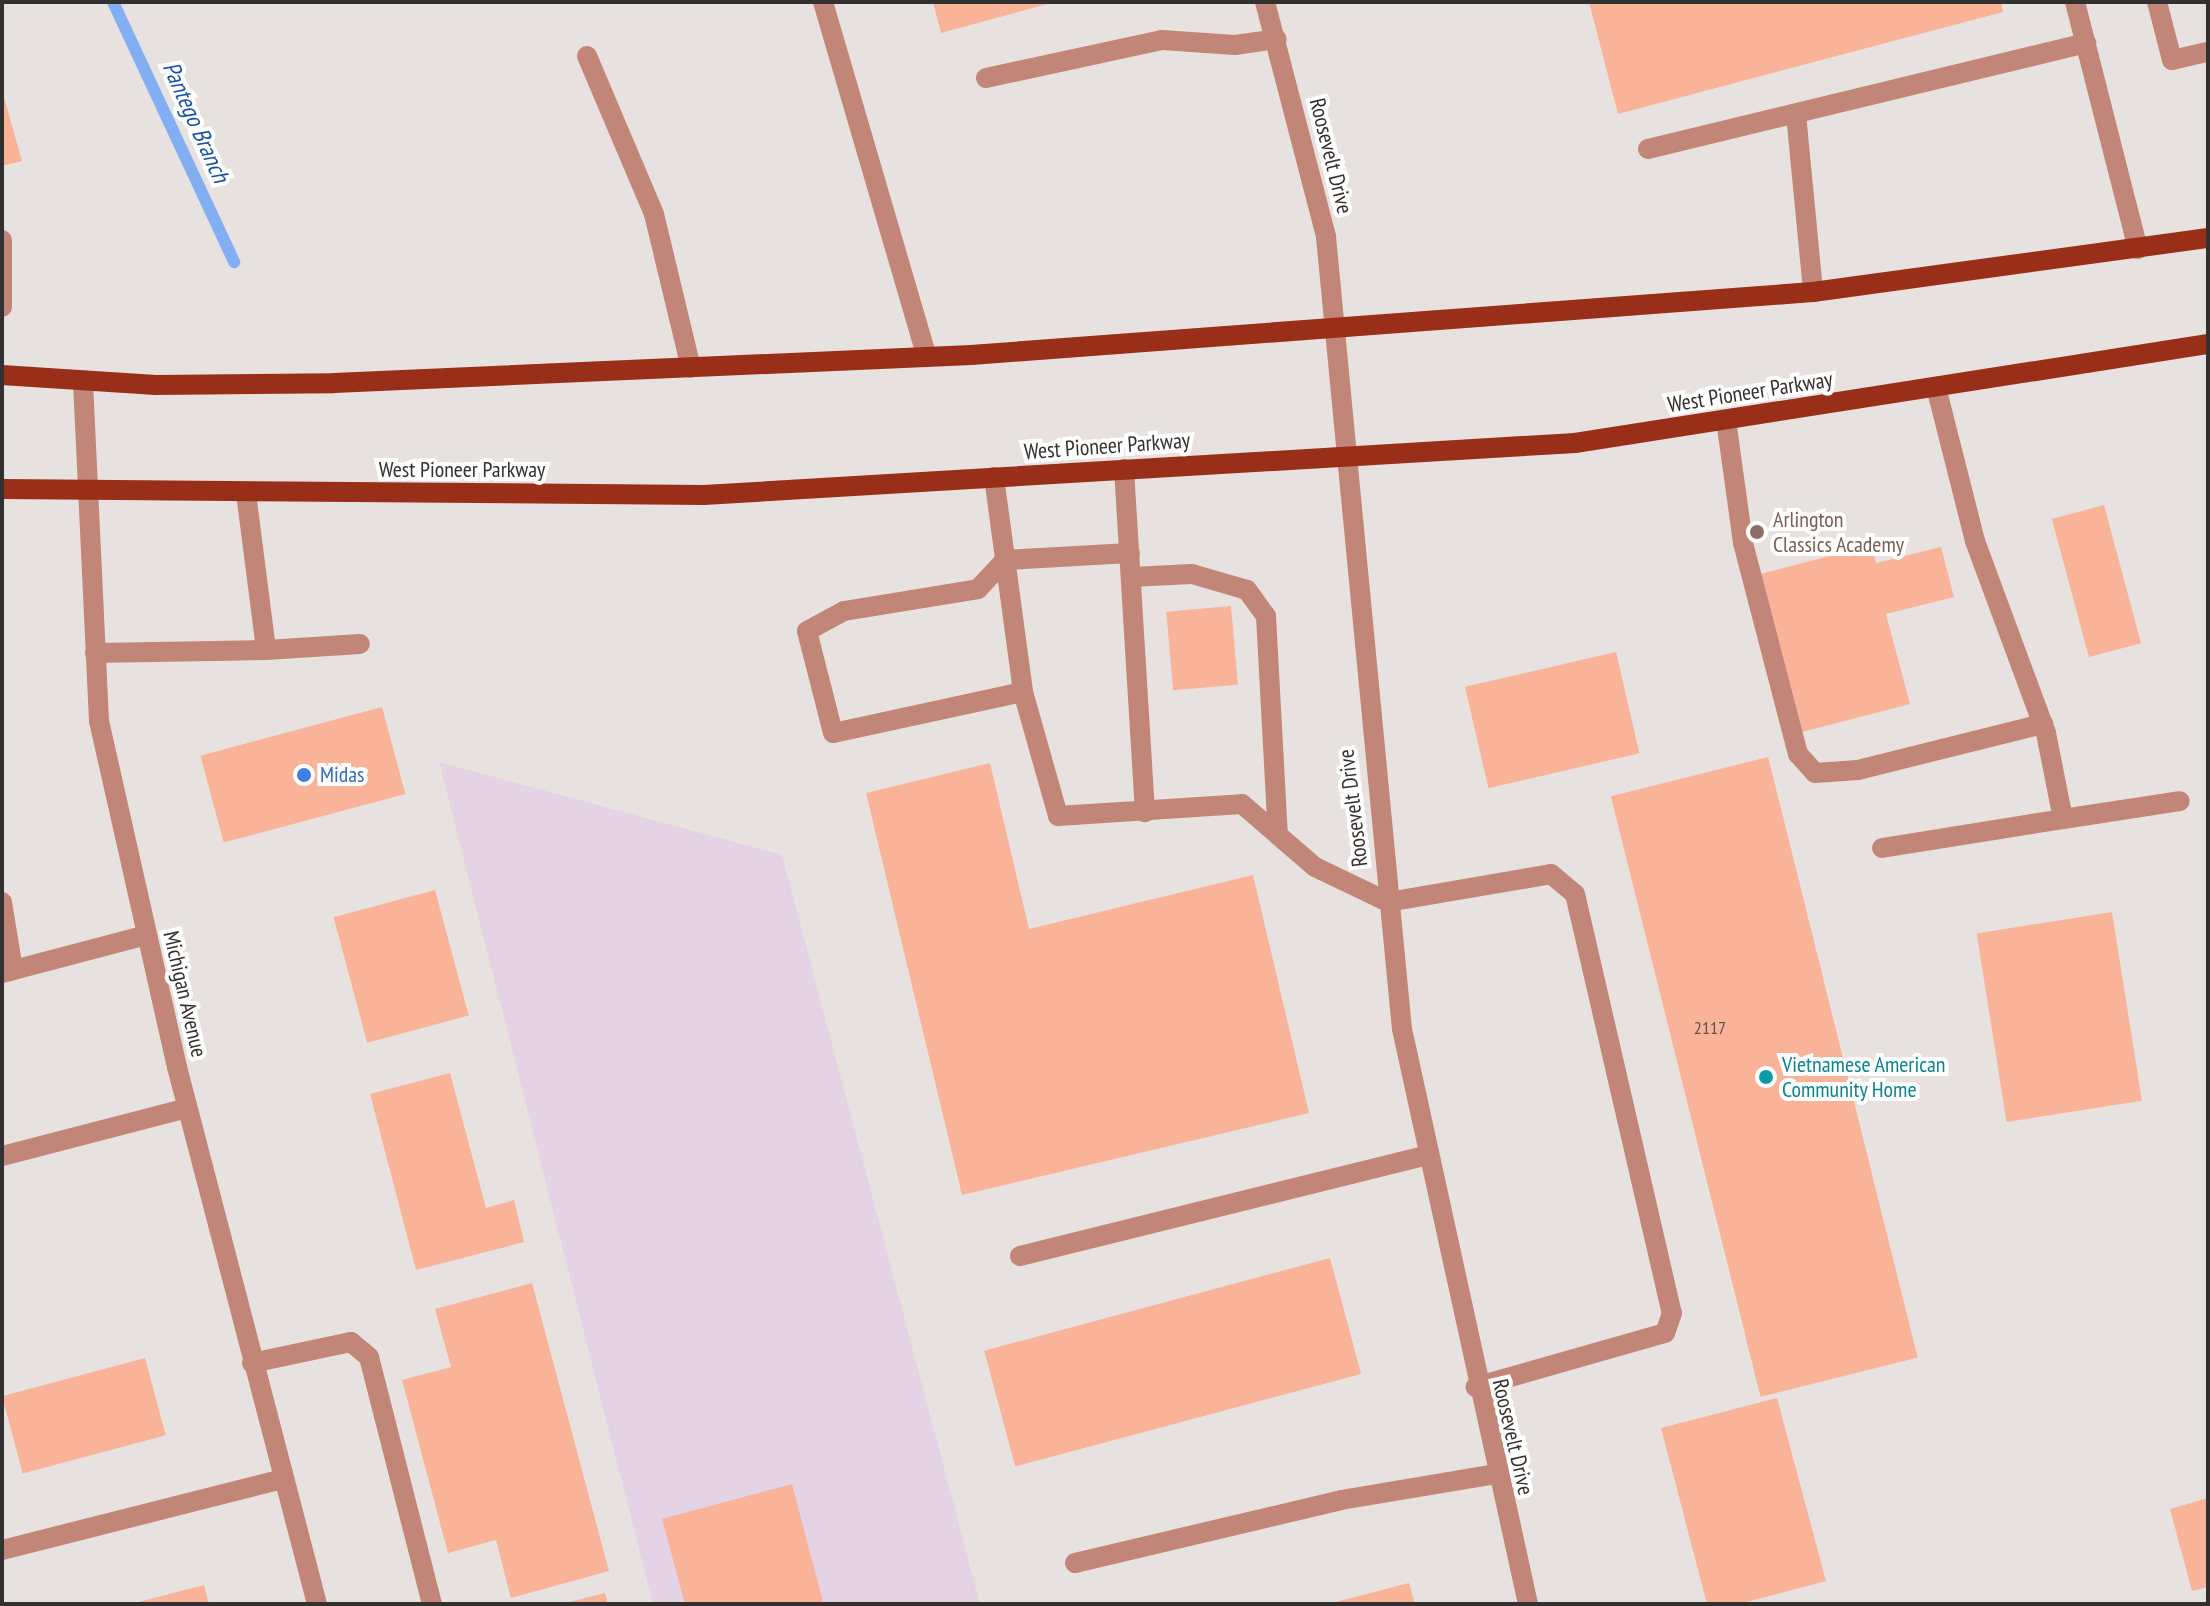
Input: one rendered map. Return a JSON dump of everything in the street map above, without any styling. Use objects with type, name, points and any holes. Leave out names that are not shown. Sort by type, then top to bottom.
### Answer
[{"type":"main road","points":[[2,375],[83,382],[334,383],[927,357],[1338,331],[1813,292],[2208,238]]},
{"type":"main road","name":"West Pioneer Parkway","points":[[2,489],[704,495],[1575,443],[2208,344]]},
{"type":"street","points":[[823,2],[927,357]]},
{"type":"street","name":"Roosevelt Drive","points":[[1265,2],[1326,237],[1338,331],[1347,456],[1402,1029],[1476,1387],[1528,1604]]},
{"type":"street","points":[[2075,2],[2138,249]]},
{"type":"street","points":[[2157,2],[2172,60],[2208,52]]},
{"type":"street","points":[[986,78],[1162,40],[1235,45],[1277,39]]},
{"type":"street","points":[[1648,149],[2086,43]]},
{"type":"street","points":[[587,56],[654,214],[691,368]]},
{"type":"street","points":[[1796,114],[1813,292]]},
{"type":"street","points":[[2,240],[2,307]]},
{"type":"street","name":"Michigan Avenue","points":[[83,382],[99,721],[187,1108],[317,1604]]},
{"type":"street","points":[[1936,387],[1975,541],[2043,724],[2063,819]]},
{"type":"street","points":[[1726,420],[1743,543],[1798,754],[1815,773],[1858,770],[2043,724]]},
{"type":"street","points":[[1124,469],[1145,812]]},
{"type":"street","points":[[994,477],[1023,692],[1058,816],[1242,804],[1315,867],[1388,902],[1551,874],[1575,894],[1672,1313],[1665,1333],[1476,1387]]},
{"type":"street","points":[[246,493],[266,650]]},
{"type":"street","points":[[1023,692],[833,733],[807,631],[844,611],[978,589],[1005,560],[1130,553]]},
{"type":"street","points":[[1131,577],[1192,574],[1247,590],[1266,616],[1278,835]]},
{"type":"street","points":[[95,653],[266,650],[360,644]]},
{"type":"street","points":[[1882,848],[2180,801]]},
{"type":"street","points":[[2,902],[8,972],[147,935]]},
{"type":"street","points":[[2,1156],[187,1108]]},
{"type":"street","points":[[1020,1256],[1428,1155]]},
{"type":"street","points":[[252,1363],[351,1342],[369,1357],[432,1604]]},
{"type":"street","points":[[1075,1563],[1341,1500],[1497,1474]]},
{"type":"street","points":[[2,1550],[283,1479]]},
{"type":"shaded area","points":[[439,762],[782,855],[980,1604],[653,1604]]},
{"type":"building","points":[[933,2],[1051,2],[1051,3],[941,33]]},
{"type":"building","points":[[1589,2],[2001,2],[2003,12],[1618,114]]},
{"type":"building","points":[[2,90],[22,161],[2,166]]},
{"type":"building","points":[[2104,505],[2141,643],[2089,657],[2052,519]]},
{"type":"building","points":[[1871,545],[1876,563],[1941,547],[1954,597],[1886,614],[1910,704],[1802,732],[1761,574]]},
{"type":"building","points":[[1231,606],[1238,685],[1173,690],[1166,612]]},
{"type":"building","points":[[1616,652],[1639,753],[1488,788],[1465,687]]},
{"type":"building","name":"Midas","points":[[382,707],[405,794],[224,843],[200,756]]},
{"type":"building","name":"Vietnamese American Community Home","points":[[1768,757],[1918,1358],[1761,1397],[1611,796]]},
{"type":"building","points":[[990,763],[1029,929],[1253,875],[1309,1113],[962,1195],[866,793]]},
{"type":"building","points":[[435,890],[469,1016],[367,1043],[334,917]]},
{"type":"building","points":[[2112,912],[2142,1101],[2007,1122],[1977,933]]},
{"type":"building","points":[[450,1073],[486,1208],[514,1200],[524,1242],[416,1270],[370,1094]]},
{"type":"building","points":[[1330,1258],[1361,1374],[1015,1467],[984,1351]]},
{"type":"building","points":[[532,1283],[609,1571],[511,1598],[496,1540],[448,1553],[402,1380],[451,1367],[435,1309]]},
{"type":"building","points":[[145,1358],[166,1435],[23,1474],[2,1396]]},
{"type":"building","points":[[1777,1398],[1826,1581],[1739,1604],[1707,1604],[1661,1428]]},
{"type":"building","points":[[792,1484],[823,1602],[685,1604],[662,1519]]},
{"type":"building","points":[[2208,1498],[2208,1587],[2192,1591],[2170,1509]]},
{"type":"building","points":[[1409,1583],[1415,1604],[1332,1604],[1332,1603]]},
{"type":"building","points":[[204,1585],[209,1604],[135,1604],[135,1603]]},
{"type":"building","points":[[605,1593],[608,1604],[566,1604],[566,1603]]},
{"type":"waterway","name":"Pantego Branch","points":[[113,2],[234,262]]},
{"type":"place","name":"Arlington Classics Academy","points":[[1757,532]]},
{"type":"place","name":"Midas","points":[[304,775]]},
{"type":"place","name":"Vietnamese American Community Home","points":[[1766,1077]]}]
